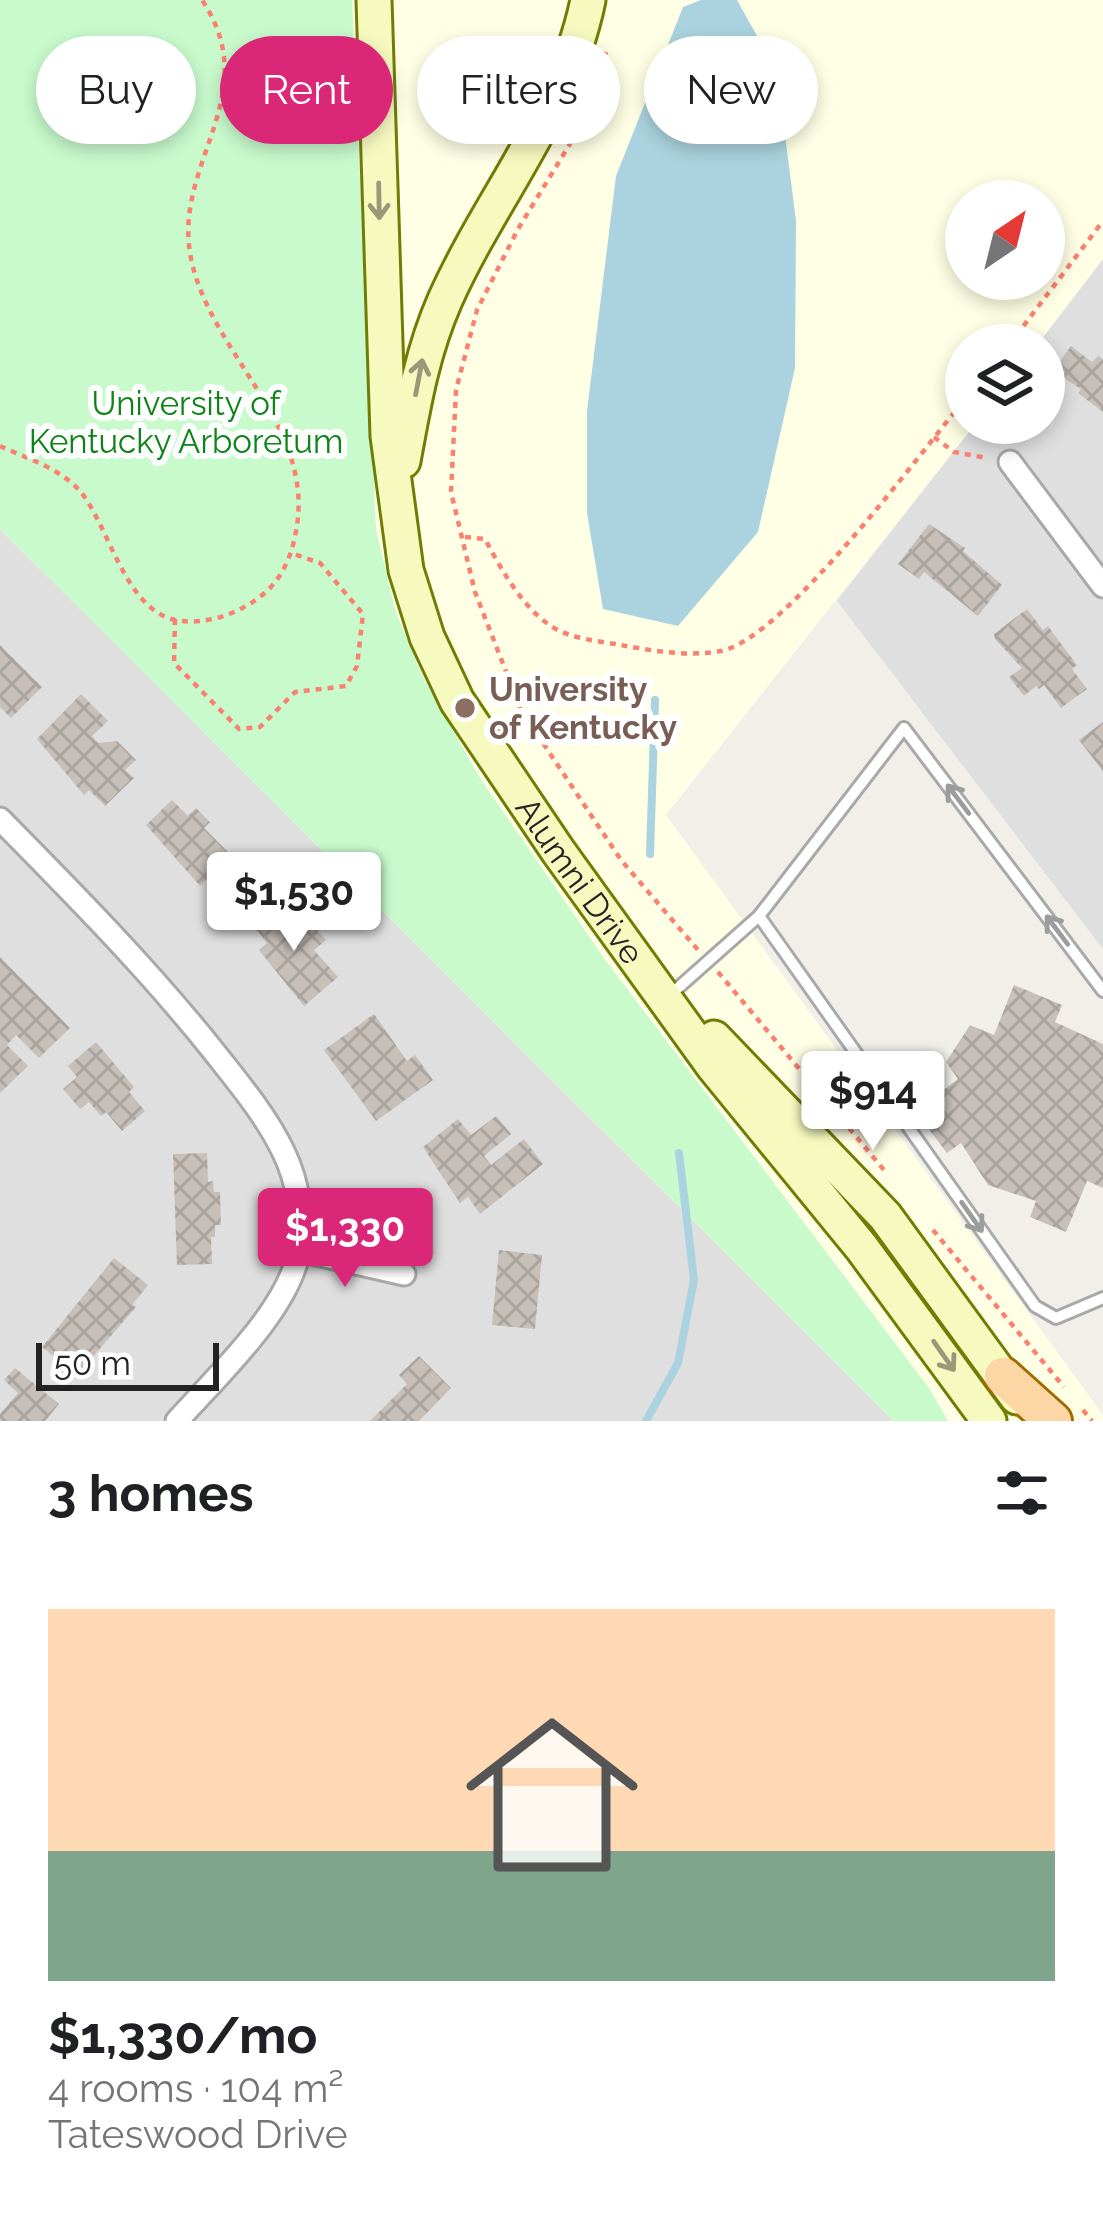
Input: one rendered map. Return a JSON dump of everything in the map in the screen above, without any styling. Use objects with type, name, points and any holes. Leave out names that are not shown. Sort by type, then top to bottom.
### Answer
[{"type":"main road","name":"Alumni Drive","points":[[374,0],[388,436],[406,570],[427,637],[457,701],[558,851],[714,1067],[862,1248],[989,1421]]},
{"type":"main road","name":"Alumni Drive","points":[[397,492],[424,350],[446,297],[565,81],[588,0]]},
{"type":"main road","name":"Alumni Drive","points":[[668,998],[724,1047],[885,1216],[1034,1421]]},
{"type":"main road","points":[[1003,1376],[1053,1421]]},
{"type":"street","points":[[1010,462],[1103,586]]},
{"type":"street","points":[[0,819],[144,970],[242,1088],[274,1133],[295,1180],[299,1250],[282,1292],[177,1421]]},
{"type":"street","points":[[299,1250],[404,1274]]},
{"type":"lane","points":[[668,998],[759,916],[904,728],[1103,991]]},
{"type":"lane","points":[[759,916],[1035,1306],[1056,1318],[1103,1298]]},
{"type":"path","points":[[0,446],[78,488],[133,586],[148,604],[175,620],[204,620],[250,604],[271,588],[291,553],[299,508],[294,463],[270,411],[217,326],[190,249],[188,224],[224,94],[226,66],[222,40],[202,0]]},
{"type":"path","points":[[570,144],[518,229],[477,310],[456,390],[452,492],[475,592],[521,710],[621,860],[891,1179]]},
{"type":"path","points":[[1025,324],[1103,221]]},
{"type":"path","points":[[463,538],[485,539],[518,593],[551,626],[581,638],[660,653],[723,651],[757,635],[819,576],[945,423]]},
{"type":"path","points":[[934,436],[953,452],[1010,462]]},
{"type":"path","points":[[175,620],[174,663],[238,729],[260,727],[295,692],[346,686],[357,666],[363,614],[320,563],[291,553]]},
{"type":"path","points":[[934,1231],[1058,1379]]},
{"type":"shaded area","name":"University of Kentucky","points":[[0,0],[1103,0],[1103,259],[1053,324],[945,324],[945,444],[959,444],[666,815],[1103,1415],[1103,1421],[894,1421],[0,529]]},
{"type":"shaded area","points":[[1103,259],[1103,949],[837,601],[960,444],[1065,444],[1065,324],[1053,324]]},
{"type":"shaded area","points":[[0,529],[894,1421],[0,1421]]},
{"type":"green space","name":"University of Kentucky Arboretum","points":[[0,0],[352,0],[354,36],[220,36],[220,144],[359,144],[376,529],[395,610],[423,678],[480,778],[606,961],[929,1388],[948,1421],[894,1421],[0,529]]},
{"type":"water","points":[[701,0],[737,0],[757,36],[672,36],[683,7]]},
{"type":"water","points":[[644,105],[644,144],[786,144],[796,221],[795,368],[758,532],[678,626],[603,609],[587,513],[587,411],[616,176]]},
{"type":"building","points":[[1071,346],[1092,362],[1098,356],[1103,360],[1103,412],[1065,379],[1065,354]]},
{"type":"building","points":[[929,524],[965,548],[1002,585],[978,616],[924,572],[919,579],[898,564]]},
{"type":"building","points":[[1027,609],[1043,630],[1048,626],[1077,665],[1072,669],[1087,689],[1061,708],[1044,685],[1024,696],[1009,677],[1022,668],[995,639],[994,634]]},
{"type":"building","points":[[0,645],[42,687],[11,718],[0,707]]},
{"type":"building","points":[[81,694],[108,721],[92,736],[98,743],[117,741],[136,760],[125,770],[134,778],[105,806],[89,790],[84,795],[37,739]]},
{"type":"building","points":[[1103,722],[1103,771],[1079,740]]},
{"type":"building","points":[[172,800],[188,816],[196,808],[210,822],[204,828],[231,855],[200,886],[146,825]]},
{"type":"building","points":[[274,903],[298,930],[309,921],[326,940],[314,950],[338,977],[304,1006],[259,950],[267,943],[251,923]]},
{"type":"building","points":[[0,957],[70,1028],[39,1058],[16,1035],[7,1045],[28,1066],[0,1093]]},
{"type":"building","points":[[1014,985],[1062,1005],[1055,1022],[1103,1044],[1103,1188],[1087,1181],[1066,1232],[1030,1217],[1036,1201],[988,1185],[961,1143],[947,1153],[915,1111],[958,1079],[946,1062],[970,1025],[994,1035]]},
{"type":"building","points":[[374,1014],[407,1061],[415,1055],[433,1080],[376,1121],[324,1050]]},
{"type":"building","points":[[96,1042],[134,1087],[129,1092],[145,1111],[122,1131],[106,1112],[101,1116],[89,1102],[80,1109],[63,1089],[77,1077],[68,1066]]},
{"type":"building","points":[[496,1116],[511,1134],[484,1156],[491,1165],[524,1139],[543,1164],[480,1214],[468,1197],[460,1203],[423,1147],[458,1119],[471,1135]]},
{"type":"building","points":[[207,1153],[208,1182],[213,1181],[214,1192],[220,1192],[221,1225],[215,1225],[215,1237],[211,1237],[212,1264],[177,1265],[173,1154]]},
{"type":"building","points":[[499,1250],[542,1255],[535,1329],[492,1325]]},
{"type":"building","points":[[114,1258],[148,1285],[132,1305],[136,1307],[77,1375],[42,1347]]},
{"type":"building","points":[[419,1356],[451,1388],[419,1421],[370,1421],[407,1384],[399,1375]]},
{"type":"building","points":[[15,1368],[59,1404],[45,1421],[0,1421],[0,1414],[18,1393],[4,1380]]},
{"type":"waterway","points":[[650,854],[655,700]]},
{"type":"waterway","points":[[646,1421],[678,1363],[694,1280],[679,1153]]},
{"type":"place","name":"University of Kentucky","points":[[465,708]]}]
